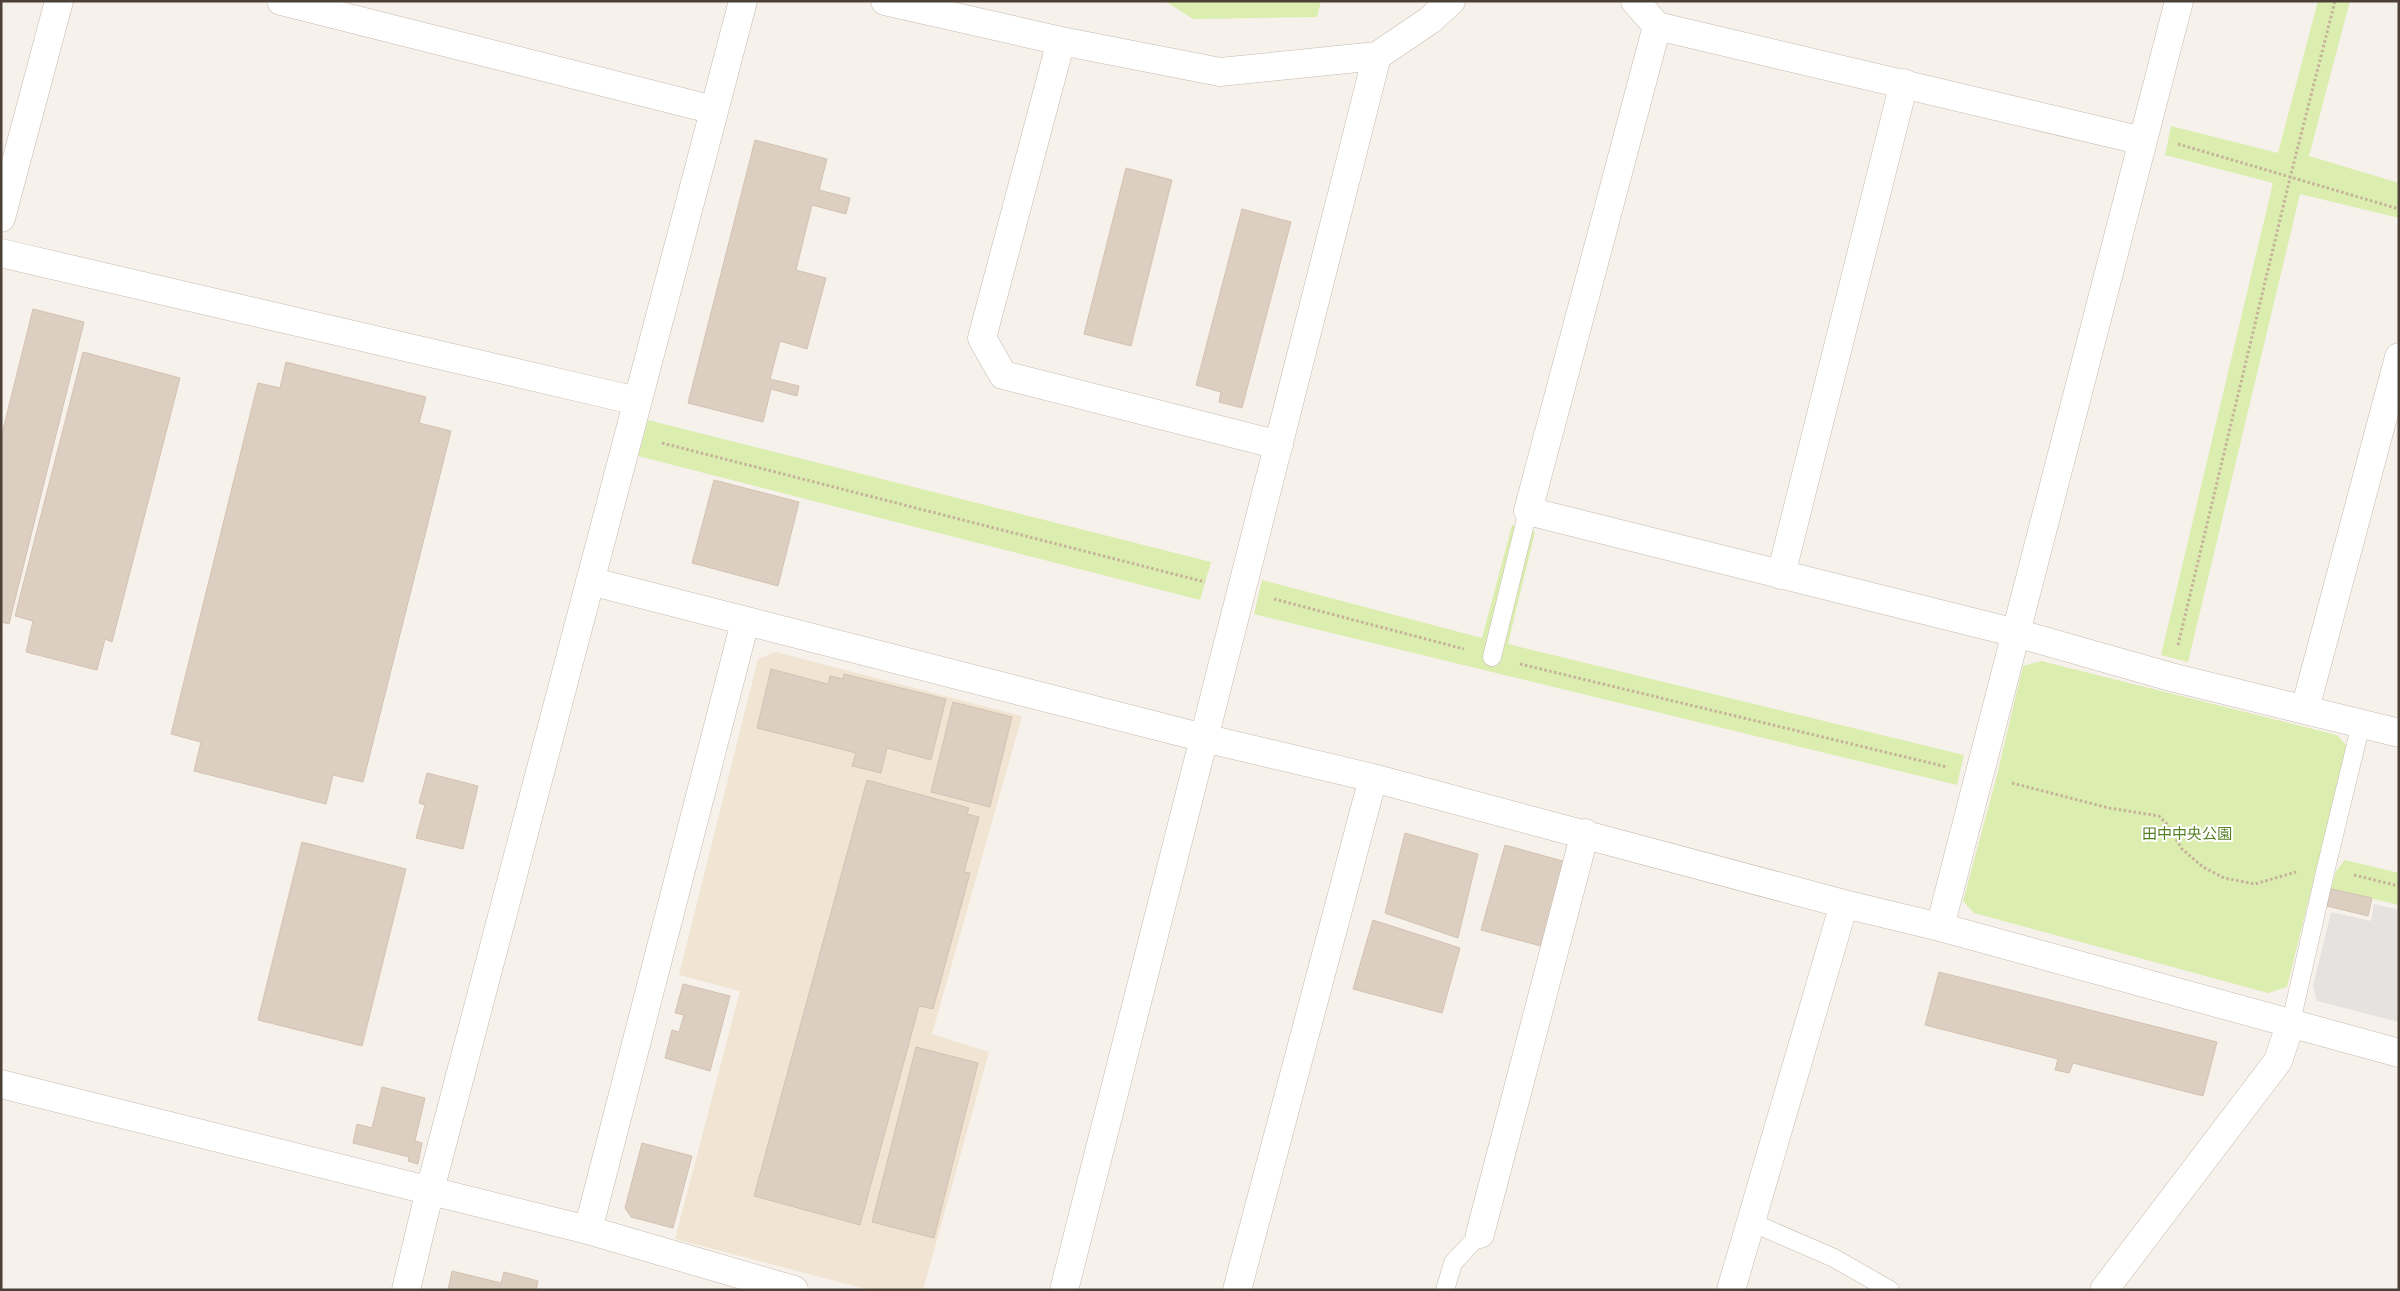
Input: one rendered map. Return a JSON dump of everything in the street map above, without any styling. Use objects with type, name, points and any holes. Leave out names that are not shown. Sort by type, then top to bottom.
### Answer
[{"type":"street","points":[[1,218],[59,1]]},
{"type":"street","points":[[281,1],[714,110]]},
{"type":"street","points":[[406,1290],[430,1190],[743,1]]},
{"type":"street","points":[[885,1],[917,5],[1061,40],[1220,72],[1378,56],[1430,20],[1451,1]]},
{"type":"street","points":[[1635,1],[1658,26],[2143,141]]},
{"type":"street","points":[[1940,928],[2179,1]]},
{"type":"street","points":[[1658,26],[1528,511],[2016,633],[2170,677],[2399,733]]},
{"type":"street","points":[[1061,40],[982,338],[1003,375],[1279,445]]},
{"type":"street","points":[[1064,1290],[1378,56]]},
{"type":"street","points":[[1781,575],[1904,83]]},
{"type":"street","points":[[1,253],[637,401]]},
{"type":"street","points":[[2305,709],[2399,358]]},
{"type":"street","points":[[590,581],[1204,738],[1373,778],[2291,1022],[2343,1039],[2399,1053]]},
{"type":"street","points":[[588,1230],[745,622]]},
{"type":"street","points":[[1237,1290],[1373,778]]},
{"type":"street","points":[[1480,1234],[1585,834]]},
{"type":"street","points":[[1731,1290],[1844,904]]},
{"type":"street","points":[[2104,1290],[2278,1061],[2291,1022]]},
{"type":"street","points":[[1,1084],[588,1230],[794,1290]]},
{"type":"lane","points":[[1492,657],[1528,511]]},
{"type":"lane","points":[[2291,1022],[2361,724]]},
{"type":"lane","points":[[1751,1222],[1834,1258],[1890,1290]]},
{"type":"lane","points":[[1446,1290],[1453,1263],[1480,1234]]},
{"type":"path","points":[[2170,677],[2290,178],[2336,1]]},
{"type":"path","points":[[2175,143],[2399,209]]},
{"type":"path","points":[[661,443],[1205,582]]},
{"type":"path","points":[[1268,598],[1492,657],[1951,768]]},
{"type":"path","points":[[2005,781],[2109,808],[2159,816],[2167,824],[2182,849],[2203,867],[2224,878],[2255,884],[2302,870]]},
{"type":"path","points":[[2345,873],[2399,886]]},
{"type":"shaded area","points":[[776,652],[1022,716],[932,1034],[989,1052],[923,1290],[870,1290],[675,1239],[740,991],[679,975],[758,659]]},
{"type":"shaded area","points":[[2374,904],[2399,910],[2399,1022],[2317,1001],[2313,986],[2331,912],[2371,921]]},
{"type":"green space","points":[[1165,1],[1321,1],[1317,17],[1193,19]]},
{"type":"green space","points":[[2318,1],[2350,1],[2309,156],[2399,183],[2399,218],[2300,194],[2188,662],[2161,655],[2273,183],[2165,155],[2171,126],[2278,153]]},
{"type":"green space","points":[[648,420],[1211,562],[1200,600],[638,456]]},
{"type":"green space","points":[[1512,525],[1535,532],[1508,644],[1964,755],[1957,785],[1254,614],[1262,580],[1482,638]]},
{"type":"green space","name":"田中中央公園","points":[[2041,661],[2337,735],[2347,746],[2287,987],[2268,993],[1974,913],[1963,901],[1996,779],[2023,666]]},
{"type":"green space","points":[[2345,860],[2399,873],[2399,905],[2331,889],[2336,871]]},
{"type":"building","points":[[755,140],[827,159],[819,190],[850,198],[846,214],[812,205],[796,270],[826,278],[807,349],[780,341],[770,379],[799,386],[797,396],[771,389],[763,422],[688,403]]},
{"type":"building","points":[[1126,168],[1172,180],[1131,346],[1084,334]]},
{"type":"building","points":[[1242,209],[1291,222],[1242,408],[1219,402],[1221,392],[1196,385]]},
{"type":"building","points":[[33,309],[84,322],[9,624],[1,622],[1,438]]},
{"type":"building","points":[[83,352],[180,378],[112,642],[105,639],[97,670],[26,652],[33,621],[15,616]]},
{"type":"building","points":[[286,362],[426,397],[419,423],[451,431],[363,782],[333,775],[326,804],[194,771],[201,742],[171,734],[258,383],[280,388]]},
{"type":"building","points":[[714,480],[799,502],[778,586],[692,563]]},
{"type":"building","points":[[771,669],[828,684],[830,676],[843,679],[844,674],[946,699],[931,760],[887,748],[881,773],[852,766],[856,753],[757,728]]},
{"type":"building","points":[[953,702],[1012,717],[990,807],[931,792]]},
{"type":"building","points":[[427,773],[478,786],[463,849],[416,838],[425,805],[419,803]]},
{"type":"building","points":[[867,780],[969,808],[967,814],[979,817],[964,872],[970,873],[933,1009],[919,1006],[860,1225],[754,1196]]},
{"type":"building","points":[[1405,833],[1478,854],[1458,938],[1385,913]]},
{"type":"building","points":[[302,842],[406,869],[362,1046],[258,1020]]},
{"type":"building","points":[[1505,845],[1566,862],[1541,946],[1481,930]]},
{"type":"building","points":[[2331,889],[2372,898],[2368,916],[2327,906]]},
{"type":"building","points":[[1373,920],[1460,948],[1442,1013],[1353,989]]},
{"type":"building","points":[[1939,972],[2217,1042],[2203,1096],[2073,1063],[2069,1073],[2055,1070],[2058,1059],[1925,1025]]},
{"type":"building","points":[[683,984],[730,996],[710,1071],[665,1058],[672,1030],[679,1032],[684,1015],[675,1013]]},
{"type":"building","points":[[916,1047],[978,1063],[934,1238],[872,1222]]},
{"type":"building","points":[[382,1087],[425,1098],[415,1141],[422,1143],[418,1164],[408,1161],[409,1157],[353,1143],[357,1124],[372,1128]]},
{"type":"building","points":[[642,1143],[692,1156],[673,1228],[631,1217],[625,1208]]},
{"type":"building","points":[[452,1271],[501,1283],[504,1272],[538,1281],[536,1290],[448,1290]]}]
